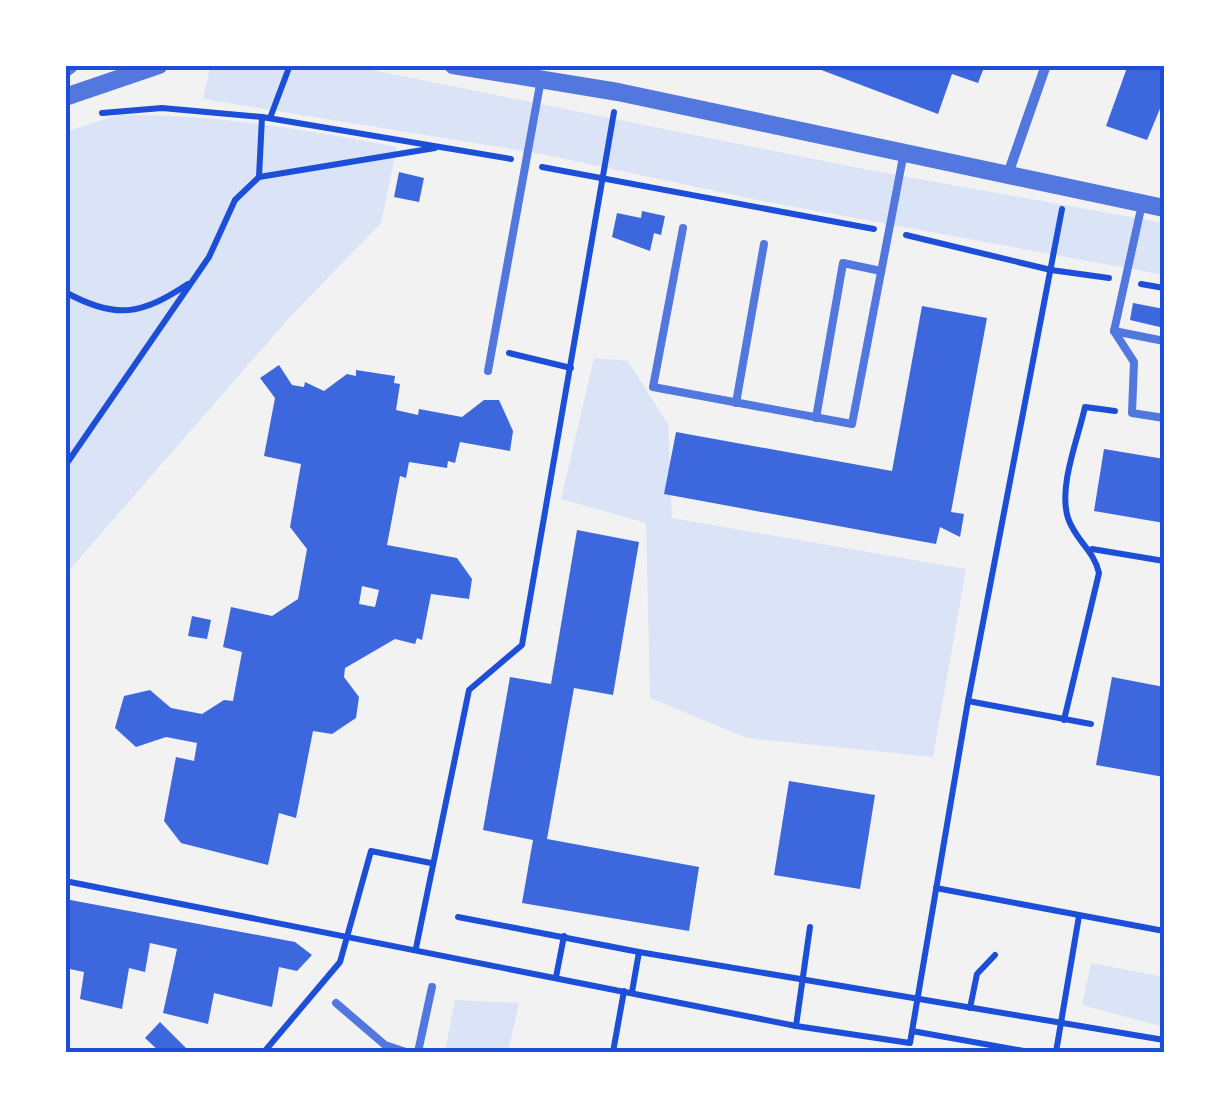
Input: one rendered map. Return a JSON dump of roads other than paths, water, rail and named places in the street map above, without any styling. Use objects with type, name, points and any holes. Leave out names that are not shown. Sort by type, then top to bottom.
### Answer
[{"type":"street","points":[[65,98],[159,65]]},
{"type":"street","points":[[453,65],[618,92],[1164,208]]},
{"type":"street","points":[[1008,174],[1046,65]]},
{"type":"lane","points":[[488,371],[542,79]]},
{"type":"lane","points":[[684,228],[653,387],[852,424],[904,152]]},
{"type":"lane","points":[[1142,204],[1114,332],[1134,362],[1132,413],[1164,418]]},
{"type":"lane","points":[[736,404],[764,244]]},
{"type":"lane","points":[[816,418],[843,263],[881,271]]},
{"type":"lane","points":[[1114,332],[1164,341]]},
{"type":"lane","points":[[418,1052],[432,986]]},
{"type":"lane","points":[[336,1002],[385,1045],[406,1052]]}]
